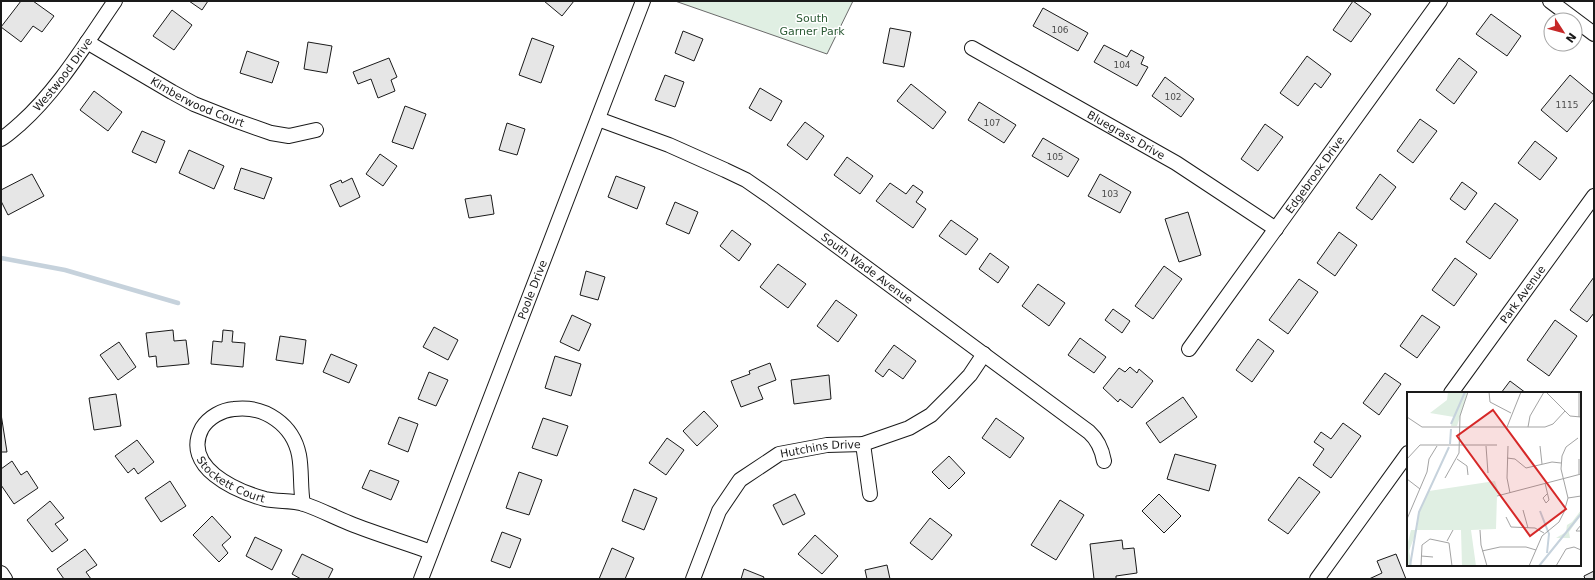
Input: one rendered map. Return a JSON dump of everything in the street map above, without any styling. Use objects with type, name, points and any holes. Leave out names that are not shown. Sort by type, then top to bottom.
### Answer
[{"type":"street","name":"Westwood Drive","points":[[1,139],[32,114],[54,88],[115,1]]},
{"type":"street","name":"Poole Drive","points":[[422,579],[431,552],[643,1]]},
{"type":"street","name":"Edgebrook Drive","points":[[1189,349],[1440,1]]},
{"type":"street","points":[[1550,1],[1594,34]]},
{"type":"street","name":"Kimberwood Court","points":[[87,42],[194,104],[230,118],[271,133],[289,136],[316,130]]},
{"type":"street","name":"Bluegrass Drive","points":[[972,48],[1176,163],[1276,229]]},
{"type":"street","name":"South Wade Avenue","points":[[598,119],[669,145],[746,180],[1096,438],[1102,451],[1104,461]]},
{"type":"street","name":"Park Avenue","points":[[1452,392],[1594,196]]},
{"type":"street","name":"Hutchins Drive","points":[[693,579],[719,511],[740,480],[779,454],[827,445],[863,444],[909,428],[931,415],[970,375],[984,354]]},
{"type":"street","name":"Stockett Court","points":[[302,504],[299,454],[284,426],[270,414],[257,409],[227,409],[208,420],[202,429],[198,441],[198,452],[207,468],[215,476],[251,495],[302,504],[431,552]]},
{"type":"street","points":[[863,444],[870,494]]},
{"type":"street","points":[[1316,579],[1407,454]]},
{"type":"street","points":[[1,573],[5,579]]},
{"type":"green space","name":"South Garner Park","points":[[675,1],[853,1],[827,54]]},
{"type":"building","points":[[21,1],[33,1],[54,16],[42,32],[33,26],[21,42],[1,27]]},
{"type":"building","points":[[189,1],[208,1],[202,10]]},
{"type":"building","points":[[544,1],[574,1],[562,16]]},
{"type":"building","points":[[1353,1],[1371,14],[1351,42],[1333,30]]},
{"type":"building","points":[[1043,8],[1088,33],[1078,51],[1033,26]]},
{"type":"building","points":[[172,10],[192,25],[174,50],[153,36]]},
{"type":"building","points":[[1491,14],[1521,36],[1507,56],[1476,34]]},
{"type":"building","points":[[890,28],[911,32],[904,67],[883,63]]},
{"type":"building","points":[[683,31],[703,39],[694,61],[675,53]]},
{"type":"building","points":[[532,38],[554,46],[541,83],[519,75]]},
{"type":"building","points":[[308,42],[332,46],[327,73],[304,69]]},
{"type":"building","points":[[1104,45],[1127,57],[1131,50],[1144,57],[1141,64],[1148,67],[1137,86],[1094,62]]},
{"type":"building","points":[[247,51],[279,62],[272,83],[240,73]]},
{"type":"building","points":[[1307,56],[1331,74],[1321,88],[1315,83],[1298,106],[1280,93]]},
{"type":"building","points":[[389,58],[397,77],[391,80],[395,91],[378,98],[371,79],[358,84],[353,72]]},
{"type":"building","points":[[1459,58],[1477,72],[1454,104],[1436,90]]},
{"type":"building","points":[[665,75],[684,82],[675,107],[655,100]]},
{"type":"building","points":[[1570,75],[1594,95],[1594,99],[1567,132],[1541,110]]},
{"type":"building","points":[[1165,77],[1194,99],[1181,117],[1152,96]]},
{"type":"building","points":[[911,84],[946,112],[933,129],[897,101]]},
{"type":"building","points":[[760,88],[782,101],[771,121],[749,108]]},
{"type":"building","points":[[94,91],[122,112],[108,131],[80,110]]},
{"type":"building","points":[[979,102],[1016,125],[1004,143],[968,120]]},
{"type":"building","points":[[405,106],[426,114],[413,149],[392,142]]},
{"type":"building","points":[[1420,119],[1437,131],[1413,163],[1397,151]]},
{"type":"building","points":[[805,122],[824,136],[807,160],[787,145]]},
{"type":"building","points":[[507,123],[525,129],[517,155],[499,150]]},
{"type":"building","points":[[1265,124],[1283,137],[1258,171],[1241,159]]},
{"type":"building","points":[[142,131],[165,141],[156,163],[132,152]]},
{"type":"building","points":[[1043,138],[1079,159],[1068,177],[1032,156]]},
{"type":"building","points":[[1535,141],[1557,158],[1540,180],[1518,163]]},
{"type":"building","points":[[189,150],[224,166],[214,189],[179,173]]},
{"type":"building","points":[[380,154],[397,166],[383,186],[366,174]]},
{"type":"building","points":[[847,157],[873,176],[860,194],[834,175]]},
{"type":"building","points":[[241,168],[272,178],[264,199],[234,189]]},
{"type":"building","points":[[32,174],[44,196],[8,215],[1,201],[1,190]]},
{"type":"building","points":[[1100,174],[1131,192],[1120,213],[1088,196]]},
{"type":"building","points":[[1380,174],[1396,187],[1372,220],[1356,208]]},
{"type":"building","points":[[616,176],[645,187],[637,209],[608,197]]},
{"type":"building","points":[[352,178],[360,197],[340,207],[330,185],[341,180],[342,183]]},
{"type":"building","points":[[1462,182],[1477,193],[1465,210],[1450,199]]},
{"type":"building","points":[[890,183],[906,194],[913,185],[923,192],[916,202],[926,209],[913,228],[876,201]]},
{"type":"building","points":[[491,195],[494,214],[469,218],[465,199]]},
{"type":"building","points":[[675,202],[698,212],[689,234],[666,224]]},
{"type":"building","points":[[1495,203],[1518,220],[1490,259],[1466,242]]},
{"type":"building","points":[[1188,212],[1201,255],[1179,262],[1165,219]]},
{"type":"building","points":[[951,220],[978,239],[966,255],[939,236]]},
{"type":"building","points":[[732,230],[751,244],[739,261],[720,246]]},
{"type":"building","points":[[1339,232],[1357,245],[1335,276],[1317,263]]},
{"type":"building","points":[[990,253],[1009,267],[998,283],[979,269]]},
{"type":"building","points":[[1455,258],[1477,274],[1454,306],[1432,290]]},
{"type":"building","points":[[778,264],[806,284],[788,308],[760,287]]},
{"type":"building","points":[[1164,266],[1182,279],[1153,319],[1135,306]]},
{"type":"building","points":[[586,271],[605,277],[598,300],[580,295]]},
{"type":"building","points":[[1594,277],[1594,313],[1587,322],[1570,310]]},
{"type":"building","points":[[1299,279],[1318,292],[1288,334],[1269,320]]},
{"type":"building","points":[[1038,284],[1065,303],[1049,326],[1022,306]]},
{"type":"building","points":[[836,300],[857,315],[838,342],[817,326]]},
{"type":"building","points":[[1113,309],[1130,321],[1122,333],[1105,320]]},
{"type":"building","points":[[572,315],[591,324],[579,351],[560,342]]},
{"type":"building","points":[[1422,315],[1440,327],[1417,358],[1400,346]]},
{"type":"building","points":[[1555,320],[1577,336],[1549,376],[1527,360]]},
{"type":"building","points":[[434,327],[458,340],[448,360],[423,347]]},
{"type":"building","points":[[173,330],[174,341],[186,340],[189,364],[157,367],[156,356],[149,357],[146,333]]},
{"type":"building","points":[[223,330],[233,331],[232,342],[245,343],[243,367],[211,364],[213,341],[222,342]]},
{"type":"building","points":[[280,336],[306,340],[303,364],[276,360]]},
{"type":"building","points":[[1080,338],[1106,357],[1094,373],[1068,355]]},
{"type":"building","points":[[1258,339],[1274,351],[1252,382],[1236,370]]},
{"type":"building","points":[[119,342],[136,367],[118,380],[100,355]]},
{"type":"building","points":[[894,345],[916,361],[903,379],[889,369],[883,377],[875,371]]},
{"type":"building","points":[[331,354],[357,365],[349,383],[323,372]]},
{"type":"building","points":[[555,356],[581,364],[571,396],[545,388]]},
{"type":"building","points":[[770,363],[776,380],[758,387],[763,399],[741,407],[731,381],[750,374],[749,371]]},
{"type":"building","points":[[1130,367],[1137,373],[1139,369],[1153,381],[1132,408],[1120,399],[1118,402],[1103,388],[1119,368],[1125,372]]},
{"type":"building","points":[[429,372],[448,380],[436,406],[418,399]]},
{"type":"building","points":[[1385,373],[1401,384],[1379,415],[1363,403]]},
{"type":"building","points":[[829,375],[831,399],[794,404],[791,380]]},
{"type":"building","points":[[1510,381],[1525,392],[1502,392]]},
{"type":"building","points":[[116,394],[121,426],[94,430],[89,398]]},
{"type":"building","points":[[1183,397],[1197,417],[1160,443],[1146,423]]},
{"type":"building","points":[[704,411],[718,426],[697,446],[683,431]]},
{"type":"building","points":[[1,414],[7,452],[1,452]]},
{"type":"building","points":[[399,417],[418,424],[408,452],[388,444]]},
{"type":"building","points":[[543,418],[568,426],[557,456],[532,448]]},
{"type":"building","points":[[996,418],[1024,438],[1010,458],[982,438]]},
{"type":"building","points":[[1343,423],[1361,436],[1331,478],[1313,465],[1324,449],[1314,442],[1321,432],[1331,439]]},
{"type":"building","points":[[667,438],[684,450],[666,475],[649,463]]},
{"type":"building","points":[[137,440],[154,462],[138,474],[134,468],[128,473],[115,456]]},
{"type":"building","points":[[1175,454],[1216,465],[1209,491],[1167,479]]},
{"type":"building","points":[[949,456],[965,473],[949,489],[932,472]]},
{"type":"building","points":[[12,461],[21,475],[27,471],[38,488],[14,504],[1,485],[1,469]]},
{"type":"building","points":[[370,470],[399,481],[391,500],[362,488]]},
{"type":"building","points":[[519,472],[542,480],[529,515],[506,508]]},
{"type":"building","points":[[1299,477],[1320,492],[1288,534],[1268,520]]},
{"type":"building","points":[[170,481],[186,506],[161,522],[145,498]]},
{"type":"building","points":[[634,489],[657,498],[644,530],[622,521]]},
{"type":"building","points":[[795,494],[805,514],[783,525],[773,505]]},
{"type":"building","points":[[1159,494],[1181,516],[1164,533],[1142,511]]},
{"type":"building","points":[[1060,500],[1084,515],[1056,560],[1031,545]]},
{"type":"building","points":[[50,501],[64,518],[55,524],[68,540],[52,552],[27,520]]},
{"type":"building","points":[[212,516],[231,537],[222,545],[228,553],[219,562],[193,535]]},
{"type":"building","points":[[930,518],[952,535],[932,560],[910,543]]},
{"type":"building","points":[[502,532],[521,539],[510,568],[491,561]]},
{"type":"building","points":[[815,535],[838,556],[822,574],[798,554]]},
{"type":"building","points":[[255,537],[282,550],[272,570],[246,556]]},
{"type":"building","points":[[1122,540],[1123,549],[1134,548],[1137,573],[1116,576],[1116,579],[1094,579],[1090,544]]},
{"type":"building","points":[[612,548],[634,558],[625,579],[599,579]]},
{"type":"building","points":[[85,549],[97,565],[86,572],[91,579],[64,579],[57,569]]},
{"type":"building","points":[[302,554],[333,569],[328,579],[301,579],[292,574]]},
{"type":"building","points":[[1396,554],[1406,579],[1369,579],[1382,573],[1377,561]]},
{"type":"building","points":[[887,565],[890,579],[867,579],[865,570]]},
{"type":"building","points":[[744,569],[764,577],[763,579],[741,579]]},
{"type":"building","points":[[1594,571],[1594,579],[1585,579],[1584,576]]},
{"type":"waterway","points":[[1,258],[65,270],[178,303]]}]
